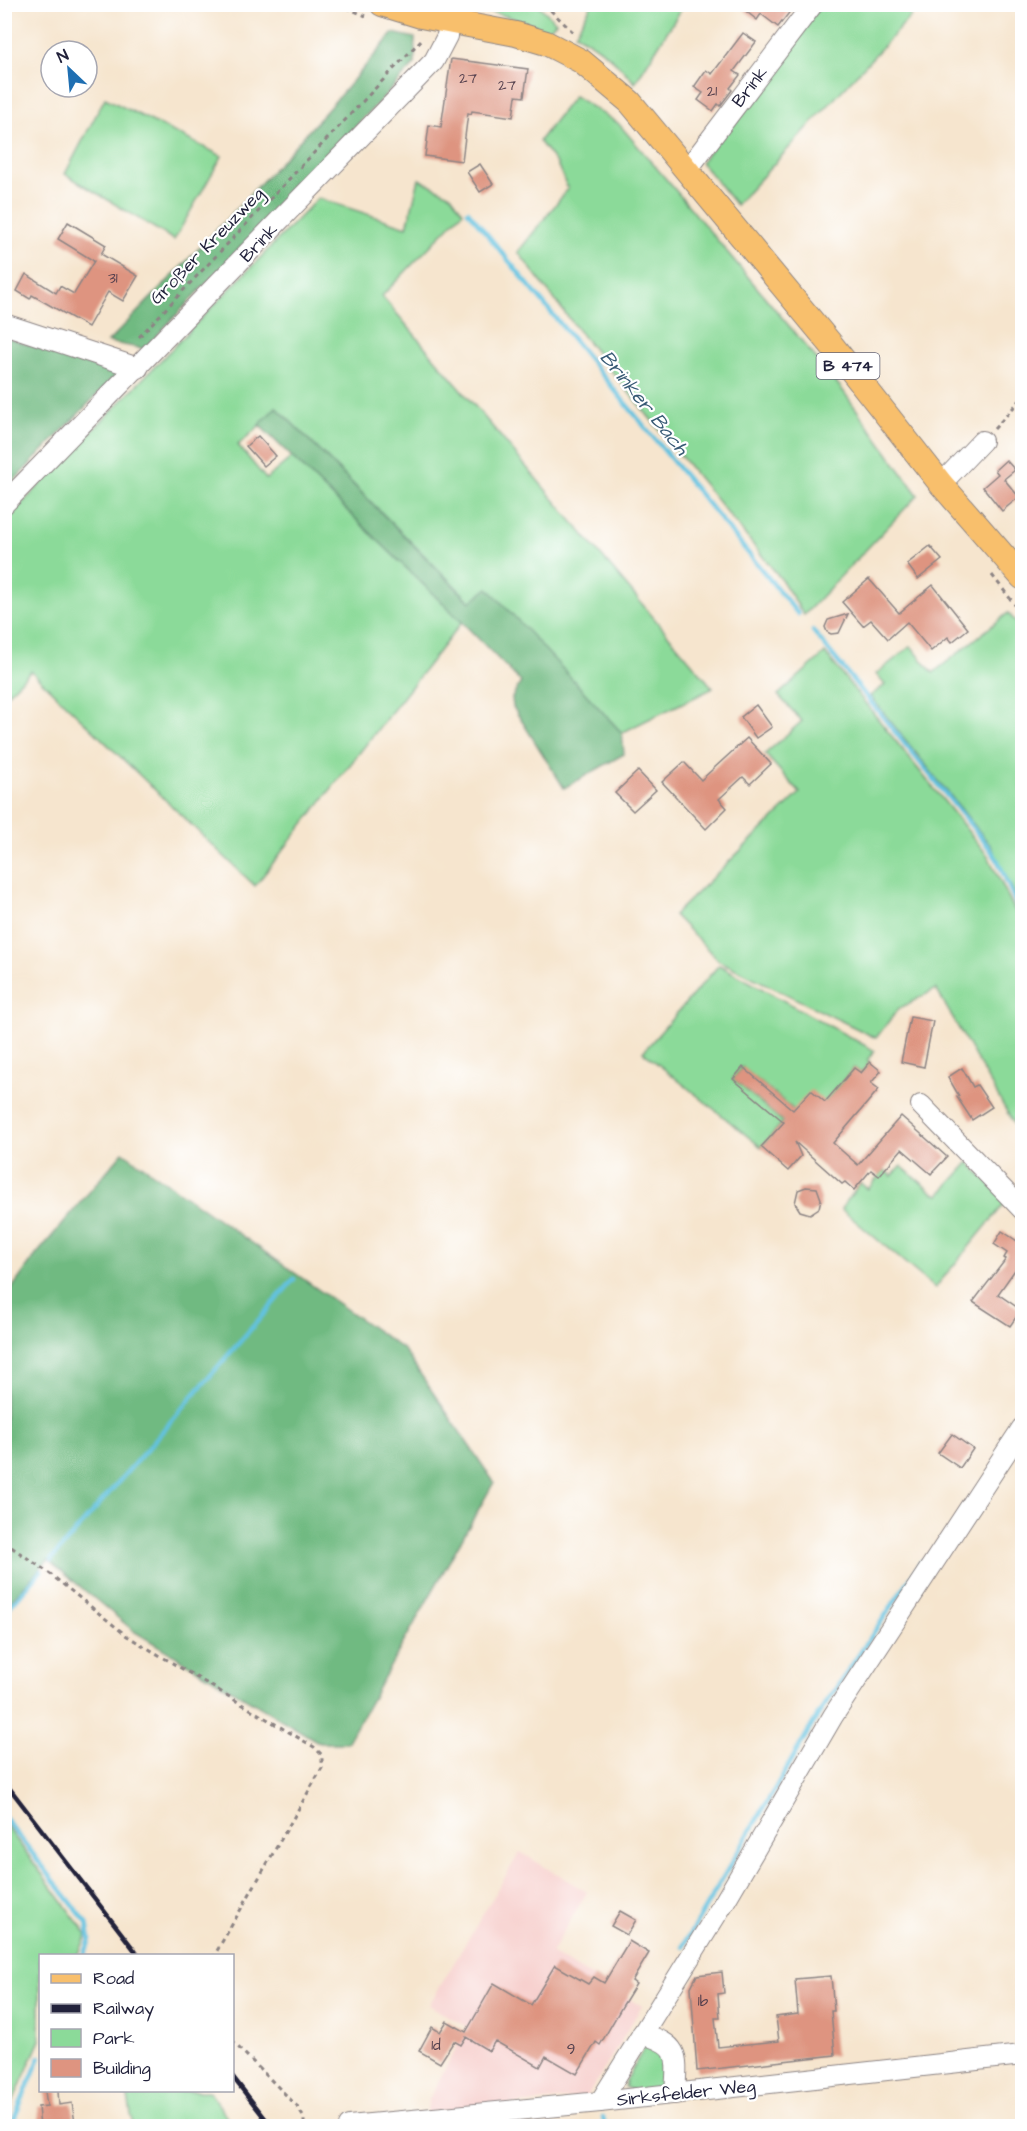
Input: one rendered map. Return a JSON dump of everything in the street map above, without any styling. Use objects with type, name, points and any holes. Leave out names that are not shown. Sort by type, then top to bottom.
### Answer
[{"type":"main road","name":"B 474","points":[[382,4],[421,16],[531,38],[581,61],[630,102],[830,343],[941,484],[1023,577]]},
{"type":"street","name":"Brink","points":[[687,170],[813,4]]},
{"type":"street","name":"Brink","points":[[4,504],[434,61],[447,36],[449,21]]},
{"type":"street","points":[[4,324],[138,368]]},
{"type":"street","points":[[941,484],[982,441]]},
{"type":"street","points":[[921,1104],[1023,1209]]},
{"type":"street","points":[[600,2102],[724,1901],[833,1716],[1023,1428]]},
{"type":"street","points":[[642,2034],[668,2044],[676,2056],[675,2094]]},
{"type":"street","name":"Sirksfelder Weg","points":[[349,2127],[675,2094],[1023,2055]]},
{"type":"path","points":[[544,4],[570,28]]},
{"type":"path","name":"Großer Kreuzweg","points":[[117,360],[428,33]]},
{"type":"path","points":[[982,441],[1023,398]]},
{"type":"path","points":[[4,1542],[50,1573],[127,1636],[314,1747],[322,1755],[322,1768],[215,1954]]},
{"type":"path","points":[[234,2044],[296,2105],[303,2118],[304,2127]]},
{"type":"shaded area","points":[[520,1852],[587,1892],[551,1953],[642,2006],[587,2097],[427,2113],[428,2101],[467,2027],[429,2005]]},
{"type":"green space","points":[[592,4],[684,5],[635,83],[608,55],[575,34]]},
{"type":"green space","points":[[448,5],[538,5],[556,22],[546,32],[511,17]]},
{"type":"green space","points":[[821,5],[905,5],[911,16],[736,205],[701,162]]},
{"type":"green space","points":[[393,33],[415,38],[415,64],[144,349],[108,342],[290,152]]},
{"type":"green space","points":[[574,96],[618,123],[841,388],[918,495],[804,615],[781,579],[578,330],[518,252],[568,189],[557,164],[539,141]]},
{"type":"green space","points":[[105,98],[222,156],[174,240],[65,174]]},
{"type":"green space","points":[[419,179],[451,195],[463,212],[382,296],[713,688],[622,733],[488,589],[471,602],[276,407],[238,445],[266,479],[292,457],[462,622],[255,886],[31,671],[5,696],[5,521],[318,198],[407,227]]},
{"type":"green space","points":[[5,337],[117,374],[5,490]]},
{"type":"green space","points":[[276,407],[470,602],[488,588],[622,733],[624,754],[564,788],[513,707],[512,698],[521,682],[259,425]]},
{"type":"green space","points":[[1008,613],[1022,629],[1022,908],[991,846],[870,696],[885,685],[876,674],[911,646],[933,673]]},
{"type":"green space","points":[[825,653],[988,856],[1022,925],[1022,1138],[936,989],[898,1009],[876,1038],[719,961],[674,915],[800,793],[765,754],[802,721],[778,695]]},
{"type":"green space","points":[[719,965],[875,1051],[867,1060],[870,1062],[861,1073],[854,1068],[825,1102],[794,1110],[742,1067],[733,1079],[783,1122],[761,1147],[643,1052]]},
{"type":"green space","points":[[123,1152],[404,1350],[494,1482],[347,1743],[320,1743],[135,1632],[48,1560],[5,1607],[5,1298],[36,1255]]},
{"type":"green space","points":[[969,1162],[1006,1202],[935,1288],[841,1209],[860,1183],[868,1189],[884,1170],[892,1176],[901,1166],[939,1195]]},
{"type":"green space","points":[[5,1824],[87,1935],[78,1954],[39,1954],[39,2042],[5,2120]]},
{"type":"green space","points":[[646,2044],[667,2050],[669,2073],[659,2090],[633,2091],[625,2087],[626,2081]]},
{"type":"green space","points":[[127,2092],[210,2092],[232,2124],[213,2126],[133,2126]]},
{"type":"building","points":[[737,4],[785,4],[792,9],[778,27],[761,14],[757,20]]},
{"type":"building","points":[[743,33],[756,42],[734,71],[740,75],[730,88],[732,90],[720,106],[718,104],[713,111],[698,100],[703,93],[694,87],[706,70],[712,74]]},
{"type":"building","points":[[451,59],[528,69],[524,97],[516,96],[513,117],[472,111],[471,114],[468,113],[462,161],[425,156],[429,125],[441,127]]},
{"type":"building","points":[[480,164],[493,184],[480,192],[467,172]]},
{"type":"building","points":[[68,222],[106,245],[101,254],[138,276],[123,301],[108,292],[88,327],[32,295],[30,299],[17,291],[26,274],[56,293],[60,286],[74,294],[94,261],[58,239]]},
{"type":"building","points":[[258,436],[276,456],[264,466],[246,446]]},
{"type":"building","points":[[1006,460],[1015,470],[1004,479],[1019,497],[1002,511],[983,487],[998,474],[995,470]]},
{"type":"building","points":[[930,546],[942,560],[918,579],[907,564]]},
{"type":"building","points":[[869,579],[899,613],[933,585],[968,629],[952,642],[948,637],[931,651],[907,622],[888,639],[871,620],[863,626],[842,602]]},
{"type":"building","points":[[848,614],[839,633],[827,632],[825,627],[828,620]]},
{"type":"building","points":[[756,705],[772,727],[756,738],[741,717]]},
{"type":"building","points":[[747,738],[771,764],[750,784],[743,777],[719,799],[727,808],[706,829],[662,782],[684,762],[701,780]]},
{"type":"building","points":[[638,771],[656,790],[633,811],[615,793]]},
{"type":"building","points":[[910,1017],[933,1021],[924,1067],[901,1062]]},
{"type":"building","points":[[870,1062],[881,1071],[871,1083],[879,1089],[833,1143],[858,1165],[901,1116],[947,1157],[931,1174],[902,1149],[879,1176],[871,1170],[854,1190],[845,1182],[842,1184],[795,1142],[801,1156],[788,1171],[761,1147],[784,1122],[733,1079],[743,1067],[793,1110],[811,1090],[825,1102],[854,1068],[861,1073]]},
{"type":"building","points":[[962,1068],[973,1087],[977,1085],[992,1107],[972,1120],[957,1097],[959,1096],[948,1077]]},
{"type":"building","points":[[806,1187],[817,1188],[821,1199],[819,1208],[810,1214],[800,1211],[795,1203],[798,1190]]},
{"type":"building","points":[[1002,1231],[1023,1245],[1023,1270],[1017,1267],[998,1294],[1021,1310],[1010,1326],[973,1302],[1006,1259],[1004,1258],[1007,1253],[994,1244]]},
{"type":"building","points":[[952,1434],[973,1449],[960,1468],[938,1453]]},
{"type":"building","points":[[620,1911],[636,1920],[627,1935],[611,1926]]},
{"type":"building","points":[[629,1941],[649,1953],[632,1981],[636,1984],[600,2045],[596,2042],[577,2074],[546,2056],[540,2067],[495,2041],[489,2051],[466,2037],[461,2045],[454,2041],[440,2063],[419,2051],[432,2027],[440,2032],[447,2021],[466,2032],[494,1983],[531,2005],[555,1965],[588,1984],[594,1977],[604,1983]]},
{"type":"building","points":[[722,1972],[724,1993],[718,1994],[720,2018],[715,2018],[718,2047],[779,2041],[776,2017],[798,2014],[795,1979],[831,1976],[835,2055],[697,2071],[691,1987],[697,1975]]},
{"type":"building","points":[[45,2092],[58,2092],[59,2105],[72,2103],[75,2123],[58,2127],[40,2127],[38,2107],[47,2106]]},
{"type":"waterway","name":"Brinker Bach","points":[[468,211],[798,614]]},
{"type":"waterway","name":"Brinker Bach","points":[[813,631],[987,845],[997,859],[1022,917]]},
{"type":"waterway","points":[[51,1560],[294,1279]]},
{"type":"waterway","points":[[683,1946],[818,1715],[922,1561]]},
{"type":"waterway","points":[[4,1613],[41,1571]]},
{"type":"waterway","points":[[4,1817],[87,1923],[90,1939],[85,1954]]},
{"type":"waterway","points":[[11,2126],[39,2059]]},
{"type":"waterway","points":[[603,2117],[605,2126]]},
{"type":"railway","points":[[4,1781],[137,1954]]},
{"type":"railway","points":[[234,2079],[271,2126]]}]
